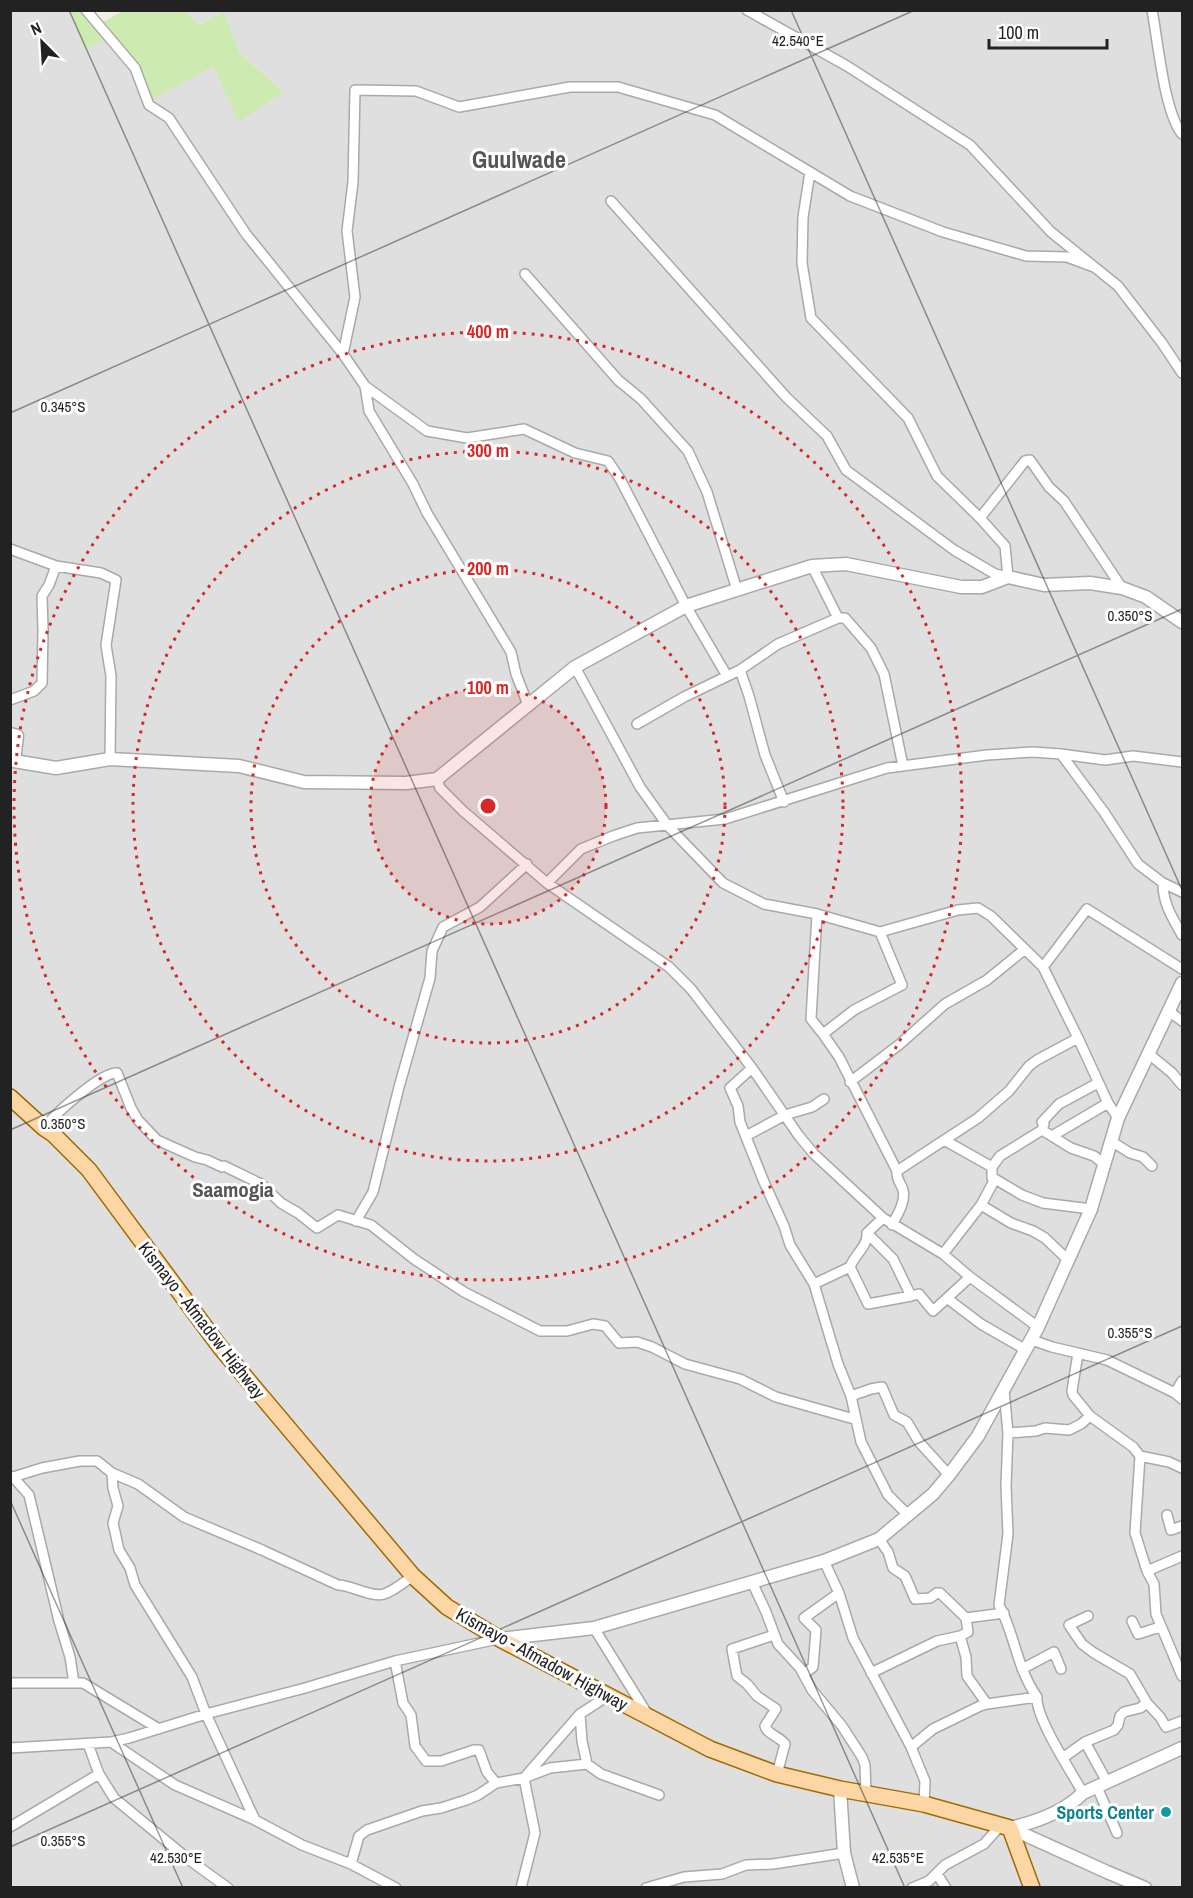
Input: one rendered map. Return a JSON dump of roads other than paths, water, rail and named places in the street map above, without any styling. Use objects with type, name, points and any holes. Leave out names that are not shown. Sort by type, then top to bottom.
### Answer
[{"type":"main road","name":"Kismayo - Afmadow Highway","points":[[10,1097],[44,1128],[54,1134],[89,1170],[220,1347],[413,1576],[447,1606],[500,1639],[710,1749],[777,1774],[840,1789],[924,1803],[1006,1827]]},
{"type":"main road","points":[[1006,1827],[1032,1887]]},
{"type":"street","points":[[86,10],[135,68],[149,105],[169,118],[246,234],[344,354],[365,386],[427,432],[467,438],[524,429],[575,453],[608,460],[686,606],[727,676]]},
{"type":"street","points":[[747,10],[847,66],[970,145],[1051,232],[1118,286],[1162,343],[1182,374]]},
{"type":"street","points":[[1152,10],[1168,101],[1177,128],[1182,134]]},
{"type":"street","points":[[344,354],[356,297],[347,231],[354,182],[355,90],[416,92],[459,107],[570,87],[618,87],[715,115],[850,196],[943,232],[1026,256],[1067,257],[1094,267]]},
{"type":"street","points":[[810,172],[803,218],[802,263],[811,318],[908,418],[937,476],[1005,546],[1008,578]]},
{"type":"street","points":[[611,201],[786,397],[827,436],[846,470],[954,550],[996,574],[1008,578],[1044,585],[1090,583],[1122,588],[1146,597],[1182,622]]},
{"type":"street","points":[[525,274],[618,380],[641,399],[688,451],[706,492],[737,590]]},
{"type":"street","points":[[365,386],[369,411],[413,484],[427,513],[511,652],[516,674],[528,705]]},
{"type":"street","points":[[980,518],[1025,461],[1030,460],[1049,487],[1064,501],[1122,588]]},
{"type":"street","points":[[10,549],[56,566],[101,573],[116,580],[106,645],[111,676],[110,759]]},
{"type":"street","points":[[10,735],[16,736],[12,761],[56,768],[110,759],[239,766],[304,782],[406,783],[437,779],[575,667],[686,606],[812,566],[846,564],[961,587],[982,587],[1008,578]]},
{"type":"street","points":[[10,700],[34,691],[42,683],[44,630],[42,596],[56,566]]},
{"type":"street","points":[[812,566],[838,618]]},
{"type":"street","points":[[637,724],[684,697],[740,670],[778,644],[838,618],[845,618],[871,648],[884,674],[903,766]]},
{"type":"street","points":[[575,667],[640,787],[668,826],[723,883],[764,904],[817,914],[880,932],[958,910],[978,908],[990,916],[1043,967],[1098,1083],[1118,1118]]},
{"type":"street","points":[[740,670],[765,755],[784,802]]},
{"type":"street","points":[[547,883],[581,849],[637,828],[724,819],[887,768],[987,755],[1033,752],[1105,760],[1133,756],[1182,762]]},
{"type":"street","points":[[1061,754],[1138,864],[1163,883],[1182,892]]},
{"type":"street","points":[[437,779],[440,788],[463,811],[547,883],[669,967],[691,989],[814,1154],[882,1218],[943,1254],[1038,1327]]},
{"type":"street","points":[[356,1221],[373,1192],[399,1087],[430,978],[432,951],[443,927],[480,907],[527,864]]},
{"type":"street","points":[[1163,883],[1163,896],[1167,909],[1182,935]]},
{"type":"street","points":[[1043,967],[1087,909],[1182,969]]},
{"type":"street","points":[[817,914],[811,1019],[824,1034],[839,1058],[897,1171],[896,1177],[904,1194],[892,1225]]},
{"type":"street","points":[[824,1034],[855,1010],[902,985],[880,932]]},
{"type":"street","points":[[850,1082],[900,1044],[945,1004],[987,980],[1025,949]]},
{"type":"street","points":[[10,1748],[111,1742],[395,1661],[500,1639],[594,1628],[824,1561],[879,1539],[933,1494],[949,1475],[978,1436],[1029,1345],[1091,1209],[1118,1118],[1182,983]]},
{"type":"street","points":[[1170,1012],[1182,1021]]},
{"type":"street","points":[[897,1171],[978,1118],[1009,1091],[1029,1066],[1078,1038]]},
{"type":"street","points":[[1149,1054],[1172,1073],[1182,1086]]},
{"type":"street","points":[[752,1068],[730,1088],[738,1106],[740,1122],[790,1245],[814,1284],[828,1334],[851,1396],[854,1419],[861,1442],[888,1495],[908,1515]]},
{"type":"street","points":[[44,1128],[55,1115],[82,1093],[110,1074],[117,1073],[135,1114],[157,1140],[195,1157],[224,1166],[261,1184],[281,1203],[317,1228],[338,1215],[371,1225],[414,1259],[464,1293],[540,1331],[567,1331],[593,1324],[605,1326],[619,1343],[637,1342],[685,1364],[740,1379],[776,1397],[854,1419]]},
{"type":"street","points":[[1091,1209],[1043,1203],[1022,1195],[992,1178],[992,1167],[1000,1156],[1042,1130],[1044,1124],[1042,1122],[1059,1104],[1098,1083]]},
{"type":"street","points":[[746,1136],[785,1115],[812,1107],[824,1099]]},
{"type":"street","points":[[1052,1136],[1108,1103]]},
{"type":"street","points":[[1042,1130],[1071,1148],[1094,1156],[1105,1165]]},
{"type":"street","points":[[944,1140],[992,1167]]},
{"type":"street","points":[[1111,1141],[1130,1153],[1143,1157],[1152,1166]]},
{"type":"street","points":[[943,1254],[981,1205],[994,1179]]},
{"type":"street","points":[[981,1205],[1045,1238],[1069,1261]]},
{"type":"street","points":[[867,1233],[882,1218]]},
{"type":"street","points":[[814,1284],[850,1267],[868,1240],[867,1233]]},
{"type":"street","points":[[867,1233],[893,1259],[911,1296]]},
{"type":"street","points":[[850,1267],[868,1304],[919,1294],[933,1311],[970,1277]]},
{"type":"street","points":[[948,1299],[981,1324],[1029,1345],[1053,1347],[1107,1360],[1179,1396],[1182,1381]]},
{"type":"street","points":[[1078,1353],[1072,1391],[1090,1416],[1133,1447],[1140,1456],[1169,1462],[1182,1468]]},
{"type":"street","points":[[851,1396],[882,1387],[894,1415],[907,1422],[919,1442],[949,1475]]},
{"type":"street","points":[[1004,1390],[1008,1433],[1007,1541],[999,1605],[1004,1613],[1028,1685],[1037,1697],[1036,1703],[1047,1730],[1083,1792]]},
{"type":"street","points":[[1008,1433],[1045,1428],[1069,1430],[1090,1416]]},
{"type":"street","points":[[1140,1456],[1135,1533],[1147,1571],[1154,1584],[1155,1610],[1160,1627],[1182,1676]]},
{"type":"street","points":[[74,1683],[70,1657],[29,1495],[12,1476],[80,1461],[97,1461],[112,1473],[138,1484],[184,1517],[338,1586],[384,1594],[413,1576]]},
{"type":"street","points":[[112,1473],[118,1506],[112,1523],[119,1550],[130,1568],[135,1585],[192,1677],[206,1714],[255,1820]]},
{"type":"street","points":[[1167,1515],[1169,1529],[1182,1527]]},
{"type":"street","points":[[871,1673],[937,1641],[968,1632],[966,1618],[940,1593],[930,1598],[915,1599],[905,1576],[893,1568],[888,1552],[879,1539]]},
{"type":"street","points":[[1147,1571],[1182,1556]]},
{"type":"street","points":[[824,1561],[839,1593],[851,1632],[911,1747],[925,1781],[924,1803]]},
{"type":"street","points":[[752,1582],[774,1635],[785,1653],[804,1674],[812,1690],[842,1726],[862,1757],[865,1765],[866,1794]]},
{"type":"street","points":[[804,1674],[813,1667],[816,1630],[804,1618],[839,1593]]},
{"type":"street","points":[[966,1618],[1004,1613]]},
{"type":"street","points":[[1088,1616],[1069,1627],[1082,1644],[1130,1674],[1147,1703],[1166,1727],[1182,1721]]},
{"type":"street","points":[[1132,1621],[1138,1634],[1160,1627]]},
{"type":"street","points":[[594,1628],[650,1717]]},
{"type":"street","points":[[774,1635],[732,1648],[737,1676],[757,1696],[776,1709],[765,1726],[766,1730],[782,1739],[785,1744],[777,1774]]},
{"type":"street","points":[[960,1636],[966,1657],[967,1676],[987,1704]]},
{"type":"street","points":[[1022,1669],[1054,1652],[1061,1668]]},
{"type":"street","points":[[395,1661],[403,1703],[411,1715],[415,1746],[421,1756],[426,1761],[441,1761],[479,1750],[487,1772],[496,1783]]},
{"type":"street","points":[[10,1683],[83,1683],[159,1729]]},
{"type":"street","points":[[524,1778],[580,1714],[609,1695]]},
{"type":"street","points":[[911,1747],[933,1729],[987,1704],[1037,1697]]},
{"type":"street","points":[[1064,1757],[1085,1742],[1114,1730],[1124,1712],[1140,1708],[1147,1703]]},
{"type":"street","points":[[580,1714],[582,1742],[587,1764],[601,1774],[659,1794]]},
{"type":"street","points":[[111,1742],[175,1785],[255,1820],[302,1845],[351,1864],[396,1887]]},
{"type":"street","points":[[1085,1742],[1117,1833]]},
{"type":"street","points":[[88,1744],[99,1774],[114,1798],[228,1887]]},
{"type":"street","points":[[943,1881],[945,1865],[984,1844],[1006,1827],[1037,1821],[1076,1800],[1083,1792],[1182,1748]]},
{"type":"street","points":[[351,1864],[358,1836],[367,1830],[422,1811],[466,1800],[496,1783],[524,1778],[550,1768],[587,1764]]},
{"type":"street","points":[[10,1827],[99,1774]]},
{"type":"street","points":[[521,1887],[536,1833],[524,1778]]},
{"type":"street","points":[[840,1789],[844,1853],[853,1887]]},
{"type":"street","points":[[1006,1827],[1145,1887]]},
{"type":"street","points":[[646,1887],[684,1877],[722,1874],[746,1865],[773,1864],[844,1853]]},
{"type":"street","points":[[912,1887],[929,1881],[943,1881],[957,1887]]},
{"type":"place","name":"Sports Center","points":[[1166,1812]]},
{"type":"district","name":"Guulwade","points":[[519,159]]},
{"type":"district","name":"Saamogia","points":[[233,1189]]}]
